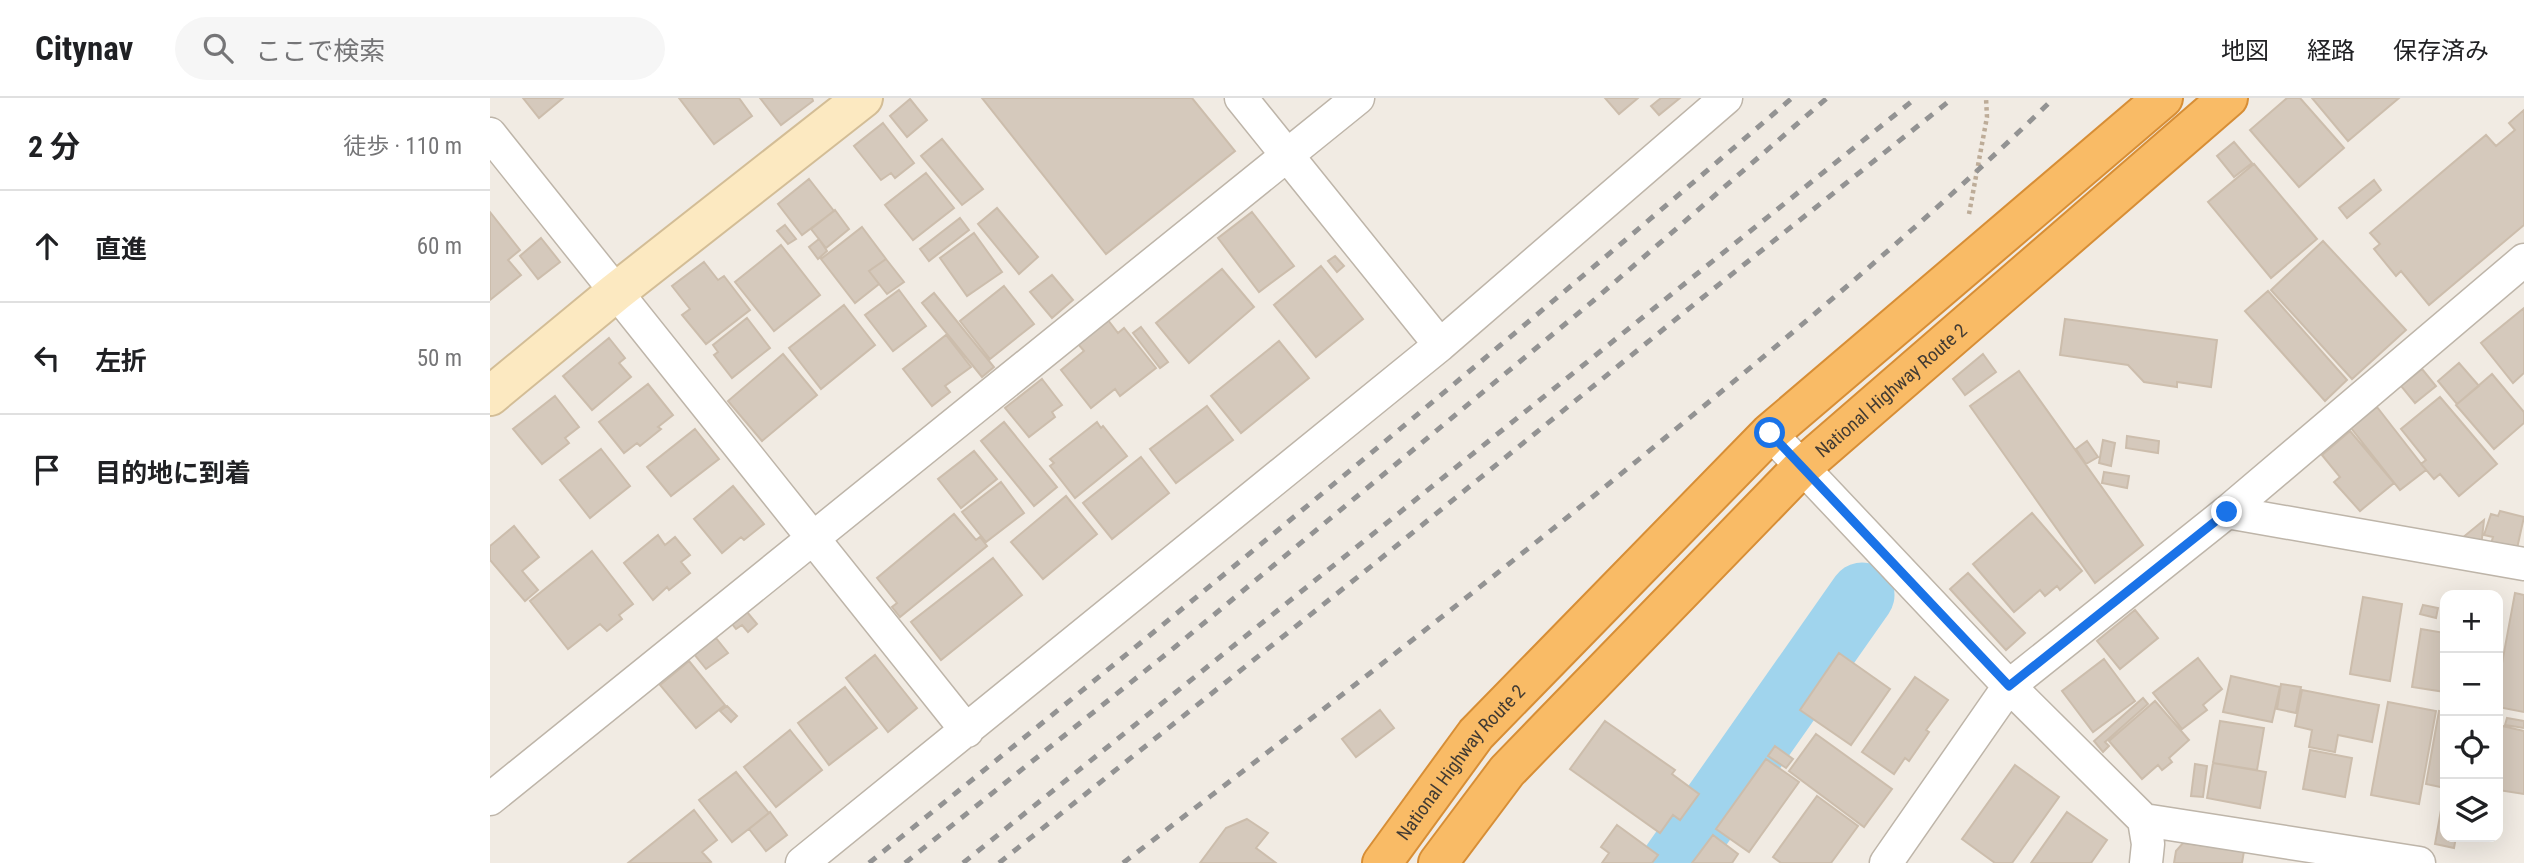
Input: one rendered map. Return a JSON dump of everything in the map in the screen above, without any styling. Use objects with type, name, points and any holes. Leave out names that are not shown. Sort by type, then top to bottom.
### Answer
[{"type":"highway","name":"National Highway Route 2","points":[[1382,863],[1476,734],[1770,433],[2163,98]]},
{"type":"highway","name":"National Highway Route 2","points":[[1438,863],[1507,771],[1802,467],[2228,98]]},
{"type":"street","points":[[1241,98],[1440,345]]},
{"type":"street","points":[[490,799],[1358,98]]},
{"type":"street","points":[[802,863],[1440,345],[1726,98]]},
{"type":"street","points":[[490,396],[853,101]]},
{"type":"street","points":[[490,135],[967,731]]},
{"type":"street","points":[[1886,863],[2009,686],[2227,512],[2524,260]]},
{"type":"street","points":[[1770,433],[2009,686],[2144,820],[2148,844],[2146,863]]},
{"type":"street","points":[[2227,512],[2524,564]]},
{"type":"street","points":[[2144,820],[2419,863]]},
{"type":"path","points":[[1958,273],[1987,117],[1986,98]]},
{"type":"building","points":[[523,98],[563,98],[539,118]]},
{"type":"building","points":[[679,98],[739,98],[752,116],[714,144]]},
{"type":"building","points":[[760,98],[812,98],[813,101],[781,125]]},
{"type":"building","points":[[982,98],[1192,98],[1235,151],[1106,254]]},
{"type":"building","points":[[1605,98],[1638,98],[1619,114]]},
{"type":"building","points":[[1661,98],[1680,98],[1659,115],[1651,106]]},
{"type":"building","points":[[2287,98],[2300,98],[2344,148],[2299,187],[2250,130]]},
{"type":"building","points":[[2312,98],[2399,98],[2348,141]]},
{"type":"building","points":[[910,99],[927,120],[907,137],[890,116]]},
{"type":"building","points":[[2524,110],[2524,225],[2429,305],[2401,271],[2396,276],[2374,249],[2380,244],[2370,233],[2486,135],[2496,146],[2515,130],[2509,123]]},
{"type":"building","points":[[883,123],[914,163],[895,178],[891,173],[881,180],[854,146]]},
{"type":"building","points":[[942,139],[983,189],[962,205],[921,156]]},
{"type":"building","points":[[2234,142],[2252,163],[2234,177],[2217,156]]},
{"type":"building","points":[[2254,164],[2317,239],[2271,278],[2208,202]]},
{"type":"building","points":[[926,173],[954,208],[913,240],[885,205]]},
{"type":"building","points":[[809,179],[834,211],[802,235],[778,204]]},
{"type":"building","points":[[2374,180],[2381,190],[2347,218],[2339,208]]},
{"type":"building","points":[[997,208],[1038,257],[1019,274],[978,224]]},
{"type":"building","points":[[835,210],[849,229],[826,248],[811,229]]},
{"type":"building","points":[[490,212],[520,250],[508,260],[521,275],[490,300]]},
{"type":"building","points":[[1252,212],[1294,266],[1259,292],[1218,238]]},
{"type":"building","points":[[960,218],[969,230],[929,261],[920,249]]},
{"type":"building","points":[[785,225],[796,239],[788,244],[777,231]]},
{"type":"building","points":[[862,227],[886,259],[869,271],[879,284],[855,303],[821,259]]},
{"type":"building","points":[[974,233],[1002,272],[967,296],[940,258]]},
{"type":"building","points":[[541,238],[560,262],[538,279],[520,256]]},
{"type":"building","points":[[819,239],[827,251],[818,259],[809,247]]},
{"type":"building","points":[[2323,241],[2406,330],[2352,379],[2271,290]]},
{"type":"building","points":[[781,245],[820,295],[774,331],[735,282]]},
{"type":"building","points":[[1335,256],[1344,266],[1337,272],[1328,261]]},
{"type":"building","points":[[886,259],[904,282],[887,294],[869,271]]},
{"type":"building","points":[[704,262],[718,280],[724,276],[750,310],[706,344],[682,315],[690,309],[672,286]]},
{"type":"building","points":[[1321,266],[1363,319],[1316,357],[1274,305]]},
{"type":"building","points":[[1222,269],[1254,307],[1189,363],[1156,323]]},
{"type":"building","points":[[1052,275],[1073,300],[1052,318],[1030,292]]},
{"type":"building","points":[[1004,286],[1034,324],[990,359],[960,321]]},
{"type":"building","points":[[899,290],[926,326],[893,351],[865,315]]},
{"type":"building","points":[[2268,291],[2347,380],[2325,401],[2245,311]]},
{"type":"building","points":[[934,293],[994,367],[982,377],[922,303]]},
{"type":"building","points":[[844,305],[875,345],[821,389],[789,348]]},
{"type":"building","points":[[2524,308],[2524,373],[2513,383],[2481,343]]},
{"type":"building","points":[[747,318],[770,348],[732,378],[714,355],[718,352],[713,345]]},
{"type":"building","points":[[2065,319],[2217,340],[2211,387],[2177,382],[2177,387],[2144,382],[2128,365],[2060,355]]},
{"type":"building","points":[[1108,320],[1118,333],[1124,328],[1156,368],[1120,396],[1115,389],[1091,408],[1061,370],[1084,351],[1078,344]]},
{"type":"building","points":[[1141,327],[1168,362],[1160,368],[1133,333]]},
{"type":"building","points":[[946,335],[971,367],[945,386],[950,392],[932,406],[903,369]]},
{"type":"building","points":[[609,338],[625,358],[619,363],[631,377],[592,410],[563,376]]},
{"type":"building","points":[[1279,341],[1309,378],[1241,433],[1211,396]]},
{"type":"building","points":[[783,354],[817,395],[762,441],[728,401]]},
{"type":"building","points":[[1983,354],[1996,372],[1965,395],[1953,379]]},
{"type":"building","points":[[2459,363],[2479,386],[2457,404],[2438,381]]},
{"type":"building","points":[[2422,369],[2436,386],[2415,403],[2401,386]]},
{"type":"building","points":[[2019,371],[2143,545],[2095,583],[1970,406]]},
{"type":"building","points":[[2492,374],[2524,412],[2524,423],[2494,449],[2456,405]]},
{"type":"building","points":[[1042,379],[1062,405],[1052,412],[1055,417],[1029,437],[1005,408]]},
{"type":"building","points":[[648,384],[673,415],[640,446],[637,443],[624,453],[599,422]]},
{"type":"building","points":[[555,396],[579,427],[565,438],[569,443],[542,464],[513,429]]},
{"type":"building","points":[[2440,397],[2497,464],[2459,496],[2440,474],[2434,479],[2421,464],[2426,460],[2401,429]]},
{"type":"building","points":[[1207,406],[1233,440],[1176,483],[1150,449]]},
{"type":"building","points":[[2377,407],[2426,470],[2400,490],[2351,428]]},
{"type":"building","points":[[1004,422],[1057,487],[1034,506],[981,441]]},
{"type":"building","points":[[1097,422],[1127,456],[1075,498],[1050,466],[1054,463],[1050,459]]},
{"type":"building","points":[[695,429],[719,459],[671,496],[647,467]]},
{"type":"building","points":[[2350,431],[2394,483],[2360,511],[2334,482],[2340,477],[2322,455]]},
{"type":"building","points":[[2127,436],[2159,441],[2158,453],[2126,448]]},
{"type":"building","points":[[2103,440],[2115,443],[2111,466],[2099,463]]},
{"type":"building","points":[[2087,441],[2098,457],[2086,464],[2076,449]]},
{"type":"building","points":[[601,449],[630,486],[590,518],[560,480]]},
{"type":"building","points":[[974,451],[997,479],[961,508],[938,479]]},
{"type":"building","points":[[1141,457],[1169,493],[1112,539],[1083,503]]},
{"type":"building","points":[[2104,472],[2129,476],[2127,488],[2102,483]]},
{"type":"building","points":[[1001,482],[1024,513],[986,542],[962,512]]},
{"type":"building","points":[[733,486],[764,524],[744,540],[741,537],[722,553],[694,519]]},
{"type":"building","points":[[1066,496],[1097,534],[1043,579],[1011,542]]},
{"type":"building","points":[[2500,511],[2524,517],[2516,553],[2490,547],[2493,537],[2484,535],[2491,514],[2498,516]]},
{"type":"building","points":[[2032,513],[2082,571],[2060,590],[2057,586],[2045,596],[2040,590],[2014,612],[1973,564]]},
{"type":"building","points":[[954,514],[976,540],[980,537],[987,546],[900,617],[892,607],[897,603],[877,578]]},
{"type":"building","points":[[2484,520],[2481,547],[2456,543]]},
{"type":"building","points":[[514,526],[539,557],[522,571],[538,590],[525,601],[490,560],[490,546]]},
{"type":"building","points":[[658,535],[665,545],[675,537],[690,555],[681,562],[690,573],[669,590],[667,587],[653,600],[624,563]]},
{"type":"building","points":[[592,551],[633,604],[619,615],[622,619],[607,631],[600,624],[568,649],[530,601]]},
{"type":"building","points":[[993,558],[1022,595],[941,660],[911,622]]},
{"type":"building","points":[[1968,573],[2025,633],[2006,650],[1950,589]]},
{"type":"building","points":[[2515,593],[2524,595],[2524,712],[2503,708],[2503,658]]},
{"type":"building","points":[[2363,597],[2402,604],[2390,681],[2350,674]]},
{"type":"building","points":[[2423,605],[2438,608],[2436,618],[2420,614]]},
{"type":"building","points":[[2135,610],[2158,638],[2120,669],[2097,641]]},
{"type":"building","points":[[747,612],[757,624],[748,632],[742,625],[736,629],[732,624]]},
{"type":"building","points":[[2421,629],[2440,632],[2440,691],[2412,687]]},
{"type":"building","points":[[716,638],[728,653],[706,669],[694,654]]},
{"type":"building","points":[[1839,653],[1890,689],[1851,745],[1800,710]]},
{"type":"building","points":[[875,655],[917,708],[888,732],[846,678]]},
{"type":"building","points":[[2198,658],[2222,689],[2203,705],[2207,710],[2182,729],[2153,693]]},
{"type":"building","points":[[2104,659],[2135,701],[2093,732],[2062,691]]},
{"type":"building","points":[[689,661],[725,705],[696,728],[660,685]]},
{"type":"building","points":[[2231,676],[2280,687],[2272,722],[2223,712]]},
{"type":"building","points":[[1915,677],[1948,700],[1926,730],[1929,732],[1909,761],[1905,758],[1894,774],[1862,752]]},
{"type":"building","points":[[2281,684],[2301,687],[2296,713],[2277,709]]},
{"type":"building","points":[[845,687],[877,728],[829,765],[798,723]]},
{"type":"building","points":[[2302,690],[2379,705],[2372,742],[2338,735],[2335,752],[2309,747],[2312,730],[2295,726]]},
{"type":"building","points":[[2143,698],[2148,704],[2105,742],[2109,746],[2103,752],[2094,741]]},
{"type":"building","points":[[2155,701],[2189,740],[2169,758],[2172,762],[2162,770],[2158,765],[2142,779],[2109,741]]},
{"type":"building","points":[[2388,702],[2436,711],[2419,804],[2371,795]]},
{"type":"building","points":[[727,706],[737,716],[731,722],[720,711]]},
{"type":"building","points":[[1380,710],[1394,728],[1356,757],[1342,739]]},
{"type":"building","points":[[2439,711],[2440,711],[2440,787],[2426,784]]},
{"type":"building","points":[[2507,718],[2524,721],[2524,728],[2505,725]]},
{"type":"building","points":[[1605,721],[1675,770],[1672,774],[1699,794],[1680,820],[1673,815],[1660,833],[1570,769]]},
{"type":"building","points":[[2220,721],[2264,728],[2257,770],[2213,763]]},
{"type":"building","points":[[2503,726],[2524,731],[2524,794],[2503,791]]},
{"type":"building","points":[[790,730],[822,770],[776,807],[744,767]]},
{"type":"building","points":[[1816,734],[1892,789],[1864,827],[1789,771]]},
{"type":"building","points":[[1775,746],[1793,759],[1786,768],[1768,756]]},
{"type":"building","points":[[2310,750],[2352,758],[2345,797],[2303,789]]},
{"type":"building","points":[[1766,759],[1799,782],[1749,852],[1716,829]]},
{"type":"building","points":[[2213,763],[2266,772],[2260,808],[2207,798]]},
{"type":"building","points":[[2195,764],[2207,766],[2203,797],[2191,796]]},
{"type":"building","points":[[2015,765],[2059,797],[2012,863],[1995,863],[1962,839]]},
{"type":"building","points":[[736,772],[769,813],[732,842],[699,800]]},
{"type":"building","points":[[1817,796],[1858,826],[1831,863],[1781,863],[1773,857]]},
{"type":"building","points":[[694,810],[717,840],[702,852],[711,862],[628,863]]},
{"type":"building","points":[[770,812],[787,835],[766,851],[749,829]]},
{"type":"building","points":[[2067,812],[2107,840],[2091,863],[2031,863]]},
{"type":"building","points":[[2440,816],[2440,842],[2455,842],[2454,848],[2435,844]]},
{"type":"building","points":[[1247,819],[1268,833],[1256,848],[1276,863],[1200,863],[1226,828]]},
{"type":"building","points":[[1617,825],[1658,855],[1652,863],[1602,863],[1609,853],[1601,847]]},
{"type":"building","points":[[1713,835],[1738,854],[1732,863],[1692,863]]},
{"type":"building","points":[[2183,843],[2244,851],[2242,863],[2174,863],[2176,851]]},
{"type":"waterway","points":[[1674,863],[1862,595]]},
{"type":"railway","points":[[869,863],[1334,484],[1792,98]]},
{"type":"railway","points":[[905,863],[1175,647],[1593,301],[1827,98]]},
{"type":"railway","points":[[963,863],[1916,98]]},
{"type":"railway","points":[[999,863],[1953,98]]},
{"type":"railway","points":[[1123,863],[1604,488],[1914,228],[2054,98]]},
{"type":"route","points":[[1770,433],[2009,686],[2227,512]]}]
